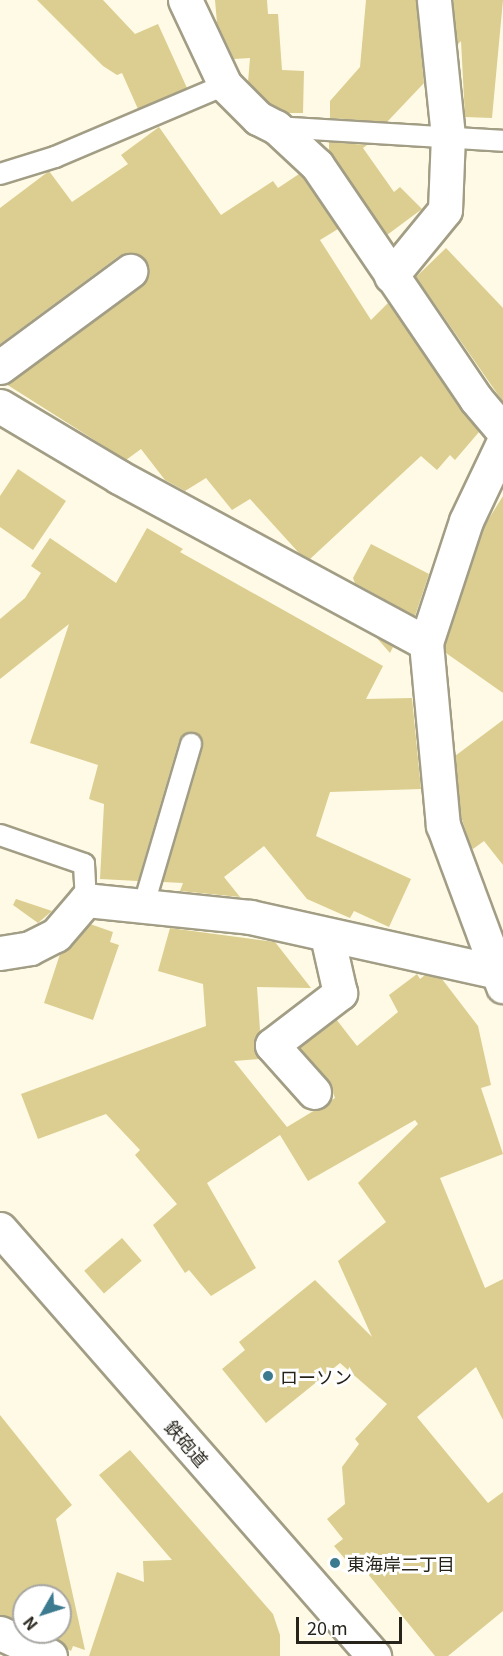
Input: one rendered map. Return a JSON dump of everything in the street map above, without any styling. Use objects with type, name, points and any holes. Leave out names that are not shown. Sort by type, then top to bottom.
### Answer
[{"type":"street","points":[[185,0],[225,85],[258,118],[276,127],[317,165],[476,399],[503,431]]},
{"type":"street","points":[[391,276],[445,210],[448,136],[434,0]]},
{"type":"street","points":[[0,367],[130,271]]},
{"type":"street","points":[[0,406],[119,477],[426,643]]},
{"type":"street","points":[[0,952],[30,948],[56,935],[86,900],[144,904],[250,917],[327,936],[439,956],[499,958],[443,825],[426,643],[466,520],[503,443]]},
{"type":"street","points":[[314,1092],[273,1045],[340,993],[327,936]]},
{"type":"street","name":"鉄砲道","points":[[0,1229],[374,1656]]},
{"type":"street","points":[[0,1633],[50,1656]]},
{"type":"lane","points":[[0,174],[55,157],[225,85]]},
{"type":"lane","points":[[276,127],[503,141]]},
{"type":"lane","points":[[144,904],[191,744]]},
{"type":"lane","points":[[0,835],[84,864],[86,900]]},
{"type":"building","points":[[37,0],[103,0],[135,34],[158,24],[187,88],[138,109],[122,73],[117,75],[103,66]]},
{"type":"building","points":[[215,0],[267,0],[268,14],[278,14],[282,70],[304,71],[303,113],[288,113],[269,103],[248,82],[250,58],[234,59],[217,23]]},
{"type":"building","points":[[366,0],[416,0],[424,83],[387,122],[330,118],[330,101],[360,67]]},
{"type":"building","points":[[453,0],[503,0],[492,118],[465,117],[461,41],[457,45]]},
{"type":"building","points":[[159,127],[221,215],[273,181],[278,188],[299,174],[303,177],[338,229],[320,240],[371,320],[388,303],[479,432],[455,460],[450,455],[437,470],[421,456],[310,559],[299,553],[250,499],[232,510],[206,478],[185,491],[165,480],[141,449],[126,460],[6,384],[141,286],[149,269],[138,254],[119,256],[0,344],[0,208],[49,171],[72,202],[128,164],[121,155]]},
{"type":"building","points":[[329,142],[367,145],[363,148],[394,192],[400,187],[422,209],[387,235],[329,151]]},
{"type":"building","points":[[446,248],[503,308],[503,402],[416,277]]},
{"type":"building","points":[[18,469],[66,501],[33,550],[0,527],[0,496]]},
{"type":"building","points":[[503,496],[503,693],[446,653],[445,645],[483,528]]},
{"type":"building","points":[[147,528],[183,549],[180,552],[383,666],[366,699],[412,698],[421,789],[330,792],[316,836],[411,879],[389,927],[354,911],[350,918],[307,899],[264,846],[224,877],[240,897],[180,891],[183,883],[163,882],[203,747],[200,736],[194,732],[183,735],[179,741],[138,881],[100,879],[104,804],[89,799],[98,765],[30,743],[69,624],[0,679],[0,619],[25,598],[41,573],[31,566],[50,538],[116,583]]},
{"type":"building","points":[[371,544],[429,574],[415,616],[355,583],[353,578]]},
{"type":"building","points":[[376,637],[393,647],[390,653]]},
{"type":"building","points":[[503,720],[503,865],[484,841],[473,849],[470,845],[461,816],[455,756]]},
{"type":"building","points":[[16,899],[52,911],[38,923],[13,905]]},
{"type":"building","points":[[90,924],[113,932],[110,942],[119,945],[93,1020],[44,1003],[60,954]]},
{"type":"building","points":[[170,928],[275,942],[311,988],[257,987],[260,1030],[254,1048],[259,1059],[234,1061],[287,1127],[335,1098],[328,1080],[300,1048],[336,1019],[357,1046],[398,1012],[389,995],[417,974],[420,979],[425,975],[442,979],[478,1026],[491,1085],[481,1088],[503,1154],[440,1178],[485,1288],[503,1279],[503,1420],[476,1367],[417,1417],[488,1503],[503,1492],[503,1611],[448,1656],[435,1656],[363,1568],[357,1573],[334,1546],[343,1539],[327,1519],[345,1504],[342,1467],[359,1444],[355,1439],[387,1404],[340,1363],[266,1423],[222,1369],[245,1350],[239,1342],[315,1280],[372,1337],[338,1261],[386,1222],[358,1183],[418,1124],[415,1120],[308,1181],[280,1135],[207,1183],[256,1268],[211,1296],[189,1270],[185,1273],[153,1225],[177,1204],[135,1155],[140,1150],[106,1114],[38,1139],[21,1094],[206,1026],[203,984],[158,971]]},
{"type":"building","points":[[122,1238],[142,1261],[104,1293],[84,1271]]},
{"type":"building","points":[[0,1415],[72,1505],[56,1519],[70,1584],[12,1584],[12,1619],[0,1615]]},
{"type":"building","points":[[130,1450],[273,1614],[280,1635],[280,1656],[89,1656],[117,1572],[144,1582],[143,1561],[172,1560],[99,1475]]},
{"type":"building","points":[[72,1591],[85,1650],[73,1646],[71,1651],[62,1644],[72,1644]]},
{"type":"place","name":"ローソン","points":[[268,1376]]},
{"type":"place","name":"東海岸二丁目","points":[[335,1563]]}]
